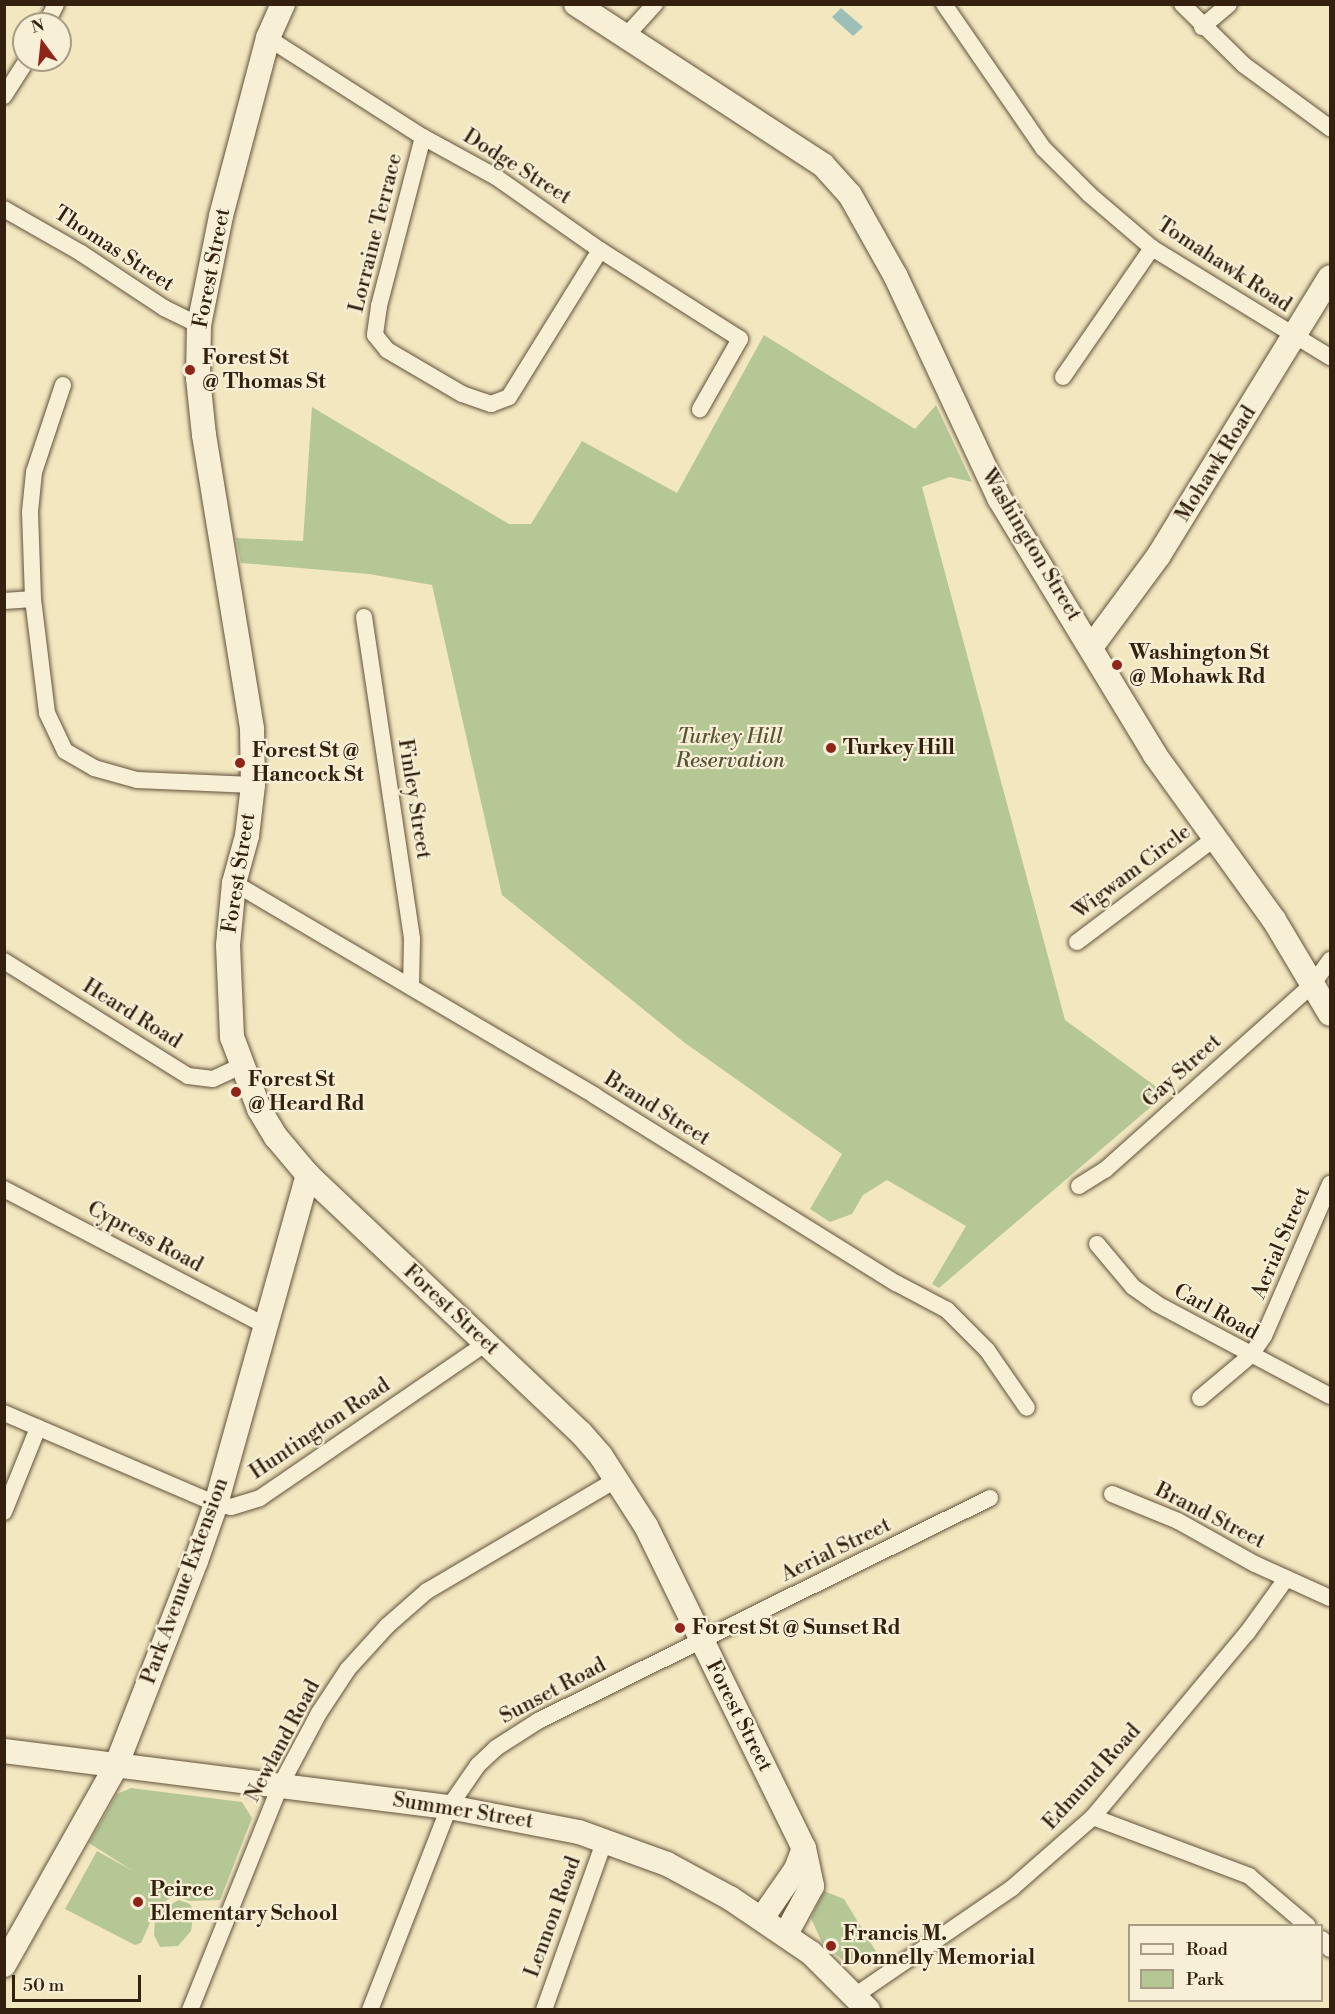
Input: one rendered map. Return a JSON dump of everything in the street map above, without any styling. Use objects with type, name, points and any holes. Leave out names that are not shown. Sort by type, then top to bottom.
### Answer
[{"type":"main road","name":"Forest Street","points":[[283,4],[268,38],[207,274],[199,325],[198,378],[204,435],[241,647],[252,729],[253,785],[247,836],[234,883],[228,945],[228,1008],[241,1066],[276,1137],[308,1175],[581,1433],[617,1479],[646,1526],[804,1848],[812,1886],[786,1934]]},
{"type":"main road","name":"Washington Street","points":[[576,4],[823,165],[850,195],[891,267],[999,498],[1092,646],[1155,755],[1274,920],[1330,1014]]},
{"type":"main road","name":"Mohawk Road","points":[[1092,646],[1159,555],[1330,276]]},
{"type":"main road","name":"Park Avenue Extension","points":[[4,1965],[116,1766],[216,1504],[264,1325],[308,1175]]},
{"type":"main road","name":"Summer Street","points":[[4,1750],[449,1808],[551,1825],[605,1840],[667,1864],[762,1918],[786,1934],[862,2002]]},
{"type":"main road","points":[[762,1918],[796,1869],[804,1848]]},
{"type":"street","points":[[626,36],[655,4]]},
{"type":"street","name":"Tomahawk Road","points":[[944,4],[1043,148],[1152,248],[1232,294],[1294,338],[1330,357]]},
{"type":"street","points":[[1182,4],[1202,27],[1244,65],[1330,128]]},
{"type":"street","points":[[1202,27],[1229,4]]},
{"type":"street","name":"Dodge Street","points":[[268,38],[423,137],[496,177],[600,250],[740,339],[700,409]]},
{"type":"street","points":[[4,96],[19,72]]},
{"type":"street","name":"Lorraine Terrace","points":[[423,137],[404,200],[375,335],[397,356],[462,394],[492,404],[509,397],[600,250]]},
{"type":"street","name":"Thomas Street","points":[[4,210],[81,253],[164,308],[199,325]]},
{"type":"street","points":[[1063,377],[1152,248]]},
{"type":"street","points":[[63,385],[34,472],[30,512],[33,599],[47,713],[65,751],[94,768],[137,780],[253,785]]},
{"type":"street","points":[[4,601],[33,599]]},
{"type":"street","name":"Finley Street","points":[[364,617],[412,939],[411,987]]},
{"type":"street","name":"Wigwam Circle","points":[[1077,942],[1215,838]]},
{"type":"street","name":"Brand Street","points":[[234,883],[411,987],[896,1283],[947,1310],[987,1350],[1027,1408]]},
{"type":"street","name":"Gay Street","points":[[1079,1186],[1105,1170],[1312,985],[1330,960]]},
{"type":"street","name":"Heard Road","points":[[4,961],[188,1076],[213,1079],[241,1066]]},
{"type":"street","name":"Aerial Street","points":[[1200,1398],[1250,1356],[1277,1309],[1330,1184]]},
{"type":"street","name":"Cypress Road","points":[[4,1190],[264,1325]]},
{"type":"street","name":"Carl Road","points":[[1097,1244],[1133,1287],[1183,1321],[1330,1396]]},
{"type":"street","name":"Huntington Road","points":[[4,1413],[216,1504],[231,1507],[260,1498],[485,1344]]},
{"type":"street","points":[[4,1512],[38,1428]]},
{"type":"street","name":"Newland Road","points":[[190,2010],[280,1786],[324,1704],[348,1669],[387,1626],[436,1585],[617,1479]]},
{"type":"street","name":"Brand Street","points":[[1112,1494],[1178,1521],[1286,1579]]},
{"type":"street","name":"Aerial Street","points":[[702,1641],[990,1498]]},
{"type":"street","points":[[1286,1579],[1330,1598]]},
{"type":"street","name":"Edmund Road","points":[[862,2002],[1012,1888],[1093,1817],[1211,1671],[1247,1633],[1286,1579]]},
{"type":"street","name":"Sunset Road","points":[[370,2010],[449,1808],[478,1765],[516,1733],[702,1641]]},
{"type":"street","points":[[1093,1817],[1249,1876],[1306,1924]]},
{"type":"street","name":"Lennon Road","points":[[544,2010],[605,1840]]},
{"type":"green space","name":"Turkey Hill Reservation","points":[[764,335],[915,429],[936,405],[972,482],[950,477],[922,487],[1065,1020],[1166,1094],[939,1288],[932,1284],[966,1226],[887,1180],[863,1195],[852,1214],[830,1222],[810,1209],[842,1154],[685,1043],[502,895],[432,585],[369,574],[241,563],[236,538],[303,541],[312,407],[509,524],[531,524],[582,441],[677,493]]},
{"type":"green space","points":[[131,1788],[242,1802],[252,1818],[220,1900],[190,1901],[175,1896],[167,1900],[155,1912],[141,1943],[135,1945],[65,1909],[97,1851],[133,1871],[89,1843],[117,1794]]},
{"type":"green space","points":[[824,1891],[844,1899],[880,1958],[850,1966],[822,1943],[811,1918]]},
{"type":"green space","points":[[179,1900],[190,1904],[194,1911],[191,1931],[178,1946],[160,1947],[154,1935],[155,1920],[160,1910]]},
{"type":"water","points":[[841,8],[863,27],[853,36],[832,17]]},
{"type":"place","name":"Forest St @ Thomas St","points":[[190,370]]},
{"type":"place","name":"Washington St @ Mohawk Rd","points":[[1117,665]]},
{"type":"place","name":"Turkey Hill","points":[[831,748]]},
{"type":"place","name":"Forest St @ Hancock St","points":[[240,763]]},
{"type":"place","name":"Forest St @ Heard Rd","points":[[236,1092]]},
{"type":"place","name":"Forest St @ Sunset Rd","points":[[680,1628]]},
{"type":"place","name":"Peirce Elementary School","points":[[138,1902]]},
{"type":"place","name":"Francis M. Donnelly Memorial","points":[[831,1946]]}]
